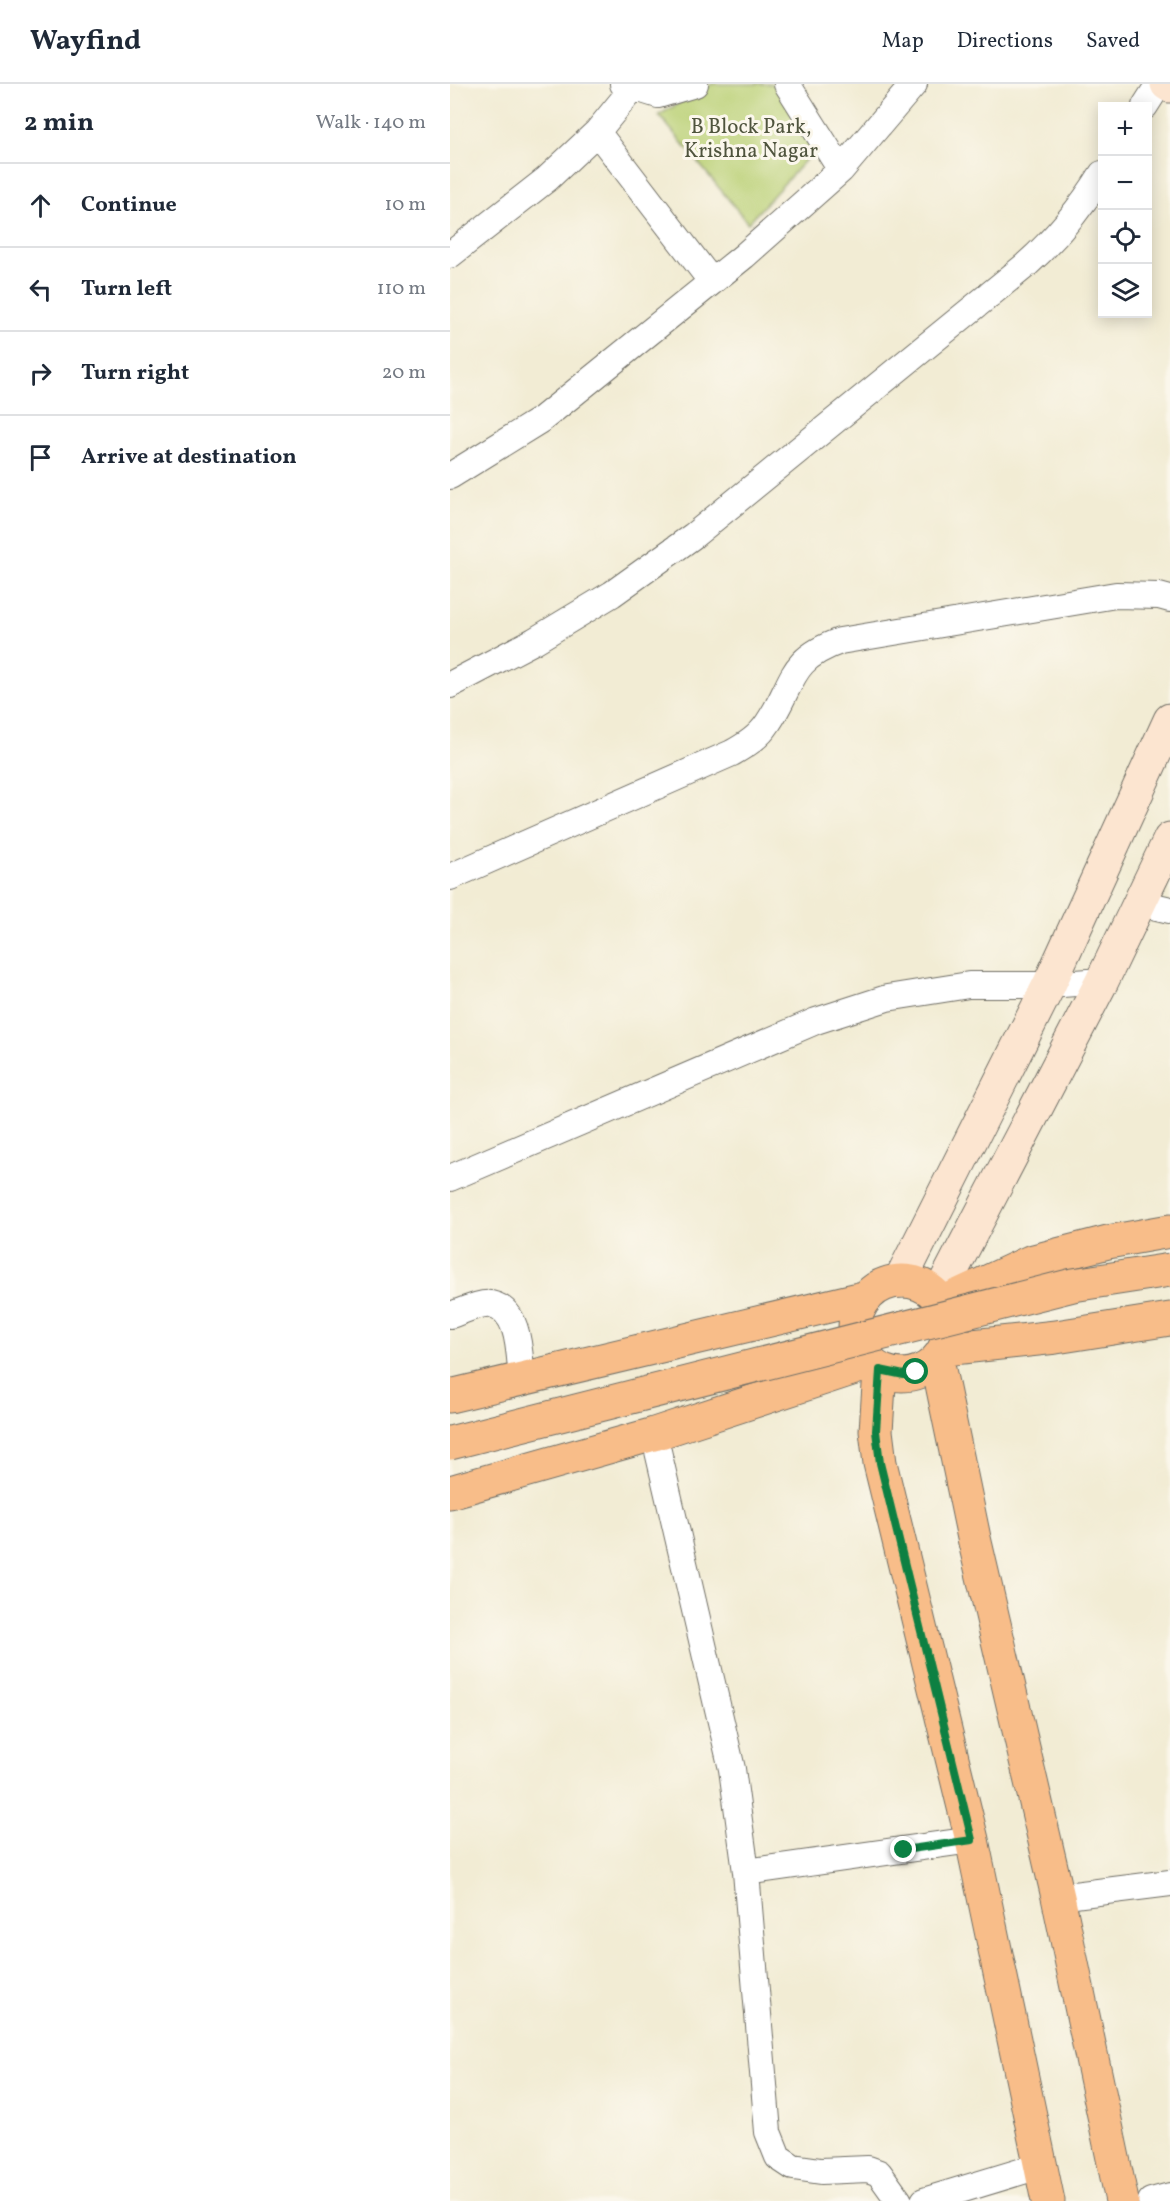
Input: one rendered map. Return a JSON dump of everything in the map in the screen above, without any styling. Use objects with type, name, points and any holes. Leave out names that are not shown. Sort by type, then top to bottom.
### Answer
[{"type":"main road","points":[[900,1281],[1049,986],[1170,720]]},
{"type":"main road","points":[[940,1300],[1102,981],[1155,906],[1170,839]]},
{"type":"main road","points":[[940,1300],[1030,1262],[1108,1242],[1170,1231]]},
{"type":"main road","points":[[450,1443],[1073,1285],[1170,1270]]},
{"type":"main road","points":[[450,1492],[654,1434],[875,1366],[904,1375],[927,1367],[940,1354],[949,1326],[940,1300],[921,1285],[900,1281],[877,1289],[860,1307],[855,1331],[857,1342],[875,1366],[876,1431],[880,1463],[972,1840],[1048,2201]]},
{"type":"main road","points":[[450,1396],[867,1297]]},
{"type":"main road","points":[[940,1354],[1170,1319]]},
{"type":"main road","points":[[940,1354],[974,1538],[1058,1898],[1122,2201]]},
{"type":"street","points":[[450,255],[547,178],[597,132],[628,86],[658,95],[694,84]]},
{"type":"street","points":[[787,84],[841,170]]},
{"type":"street","points":[[450,476],[542,419],[712,282],[841,170],[914,84]]},
{"type":"street","points":[[1148,102],[1159,84]]},
{"type":"street","points":[[597,132],[712,282]]},
{"type":"street","points":[[450,685],[534,641],[612,594],[693,536],[1026,265],[1051,242],[1098,179]]},
{"type":"street","points":[[450,877],[732,753],[754,740],[768,723],[802,662],[815,650],[840,641],[1116,595],[1159,596],[1170,599]]},
{"type":"street","points":[[450,1178],[836,1014],[887,998],[969,985],[1049,986],[1102,981]]},
{"type":"street","points":[[450,1315],[490,1304],[502,1309],[512,1321],[518,1340],[522,1379]]},
{"type":"street","points":[[654,1434],[732,1769],[746,1872],[768,2132],[778,2157],[793,2168],[821,2171],[868,2169],[879,2173],[899,2201]]},
{"type":"street","points":[[746,1872],[972,1840]]},
{"type":"street","points":[[1058,1898],[1170,1883]]},
{"type":"street","points":[[924,2201],[1039,2166]]},
{"type":"street","points":[[1151,2201],[1170,2196]]},
{"type":"green space","name":"B Block Park, Krishna Nagar","points":[[712,84],[788,84],[831,132],[748,223],[659,115]]},
{"type":"route","points":[[904,1850],[972,1840],[880,1463],[876,1431],[876,1402],[880,1370],[904,1375],[916,1372]]}]
